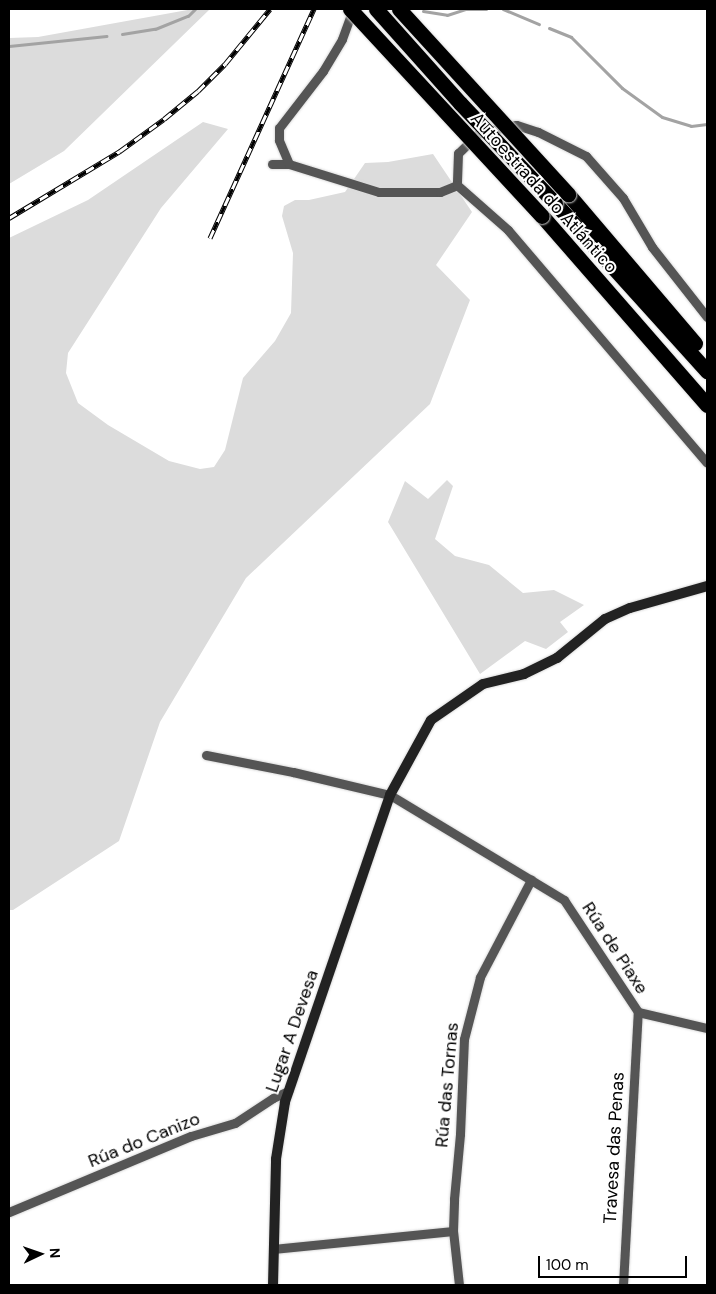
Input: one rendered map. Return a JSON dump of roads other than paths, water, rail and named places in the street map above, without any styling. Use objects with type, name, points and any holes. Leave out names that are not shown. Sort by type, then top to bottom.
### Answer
[{"type":"highway","name":"Autoestrada do Atlántico","points":[[352,9],[542,216],[707,405]]},
{"type":"highway","name":"Autoestrada do Atlántico","points":[[376,9],[707,371]]},
{"type":"highway","points":[[399,9],[568,194],[707,360]]},
{"type":"street","points":[[289,164],[279,140],[279,128],[323,71],[342,39],[352,9]]},
{"type":"street","points":[[456,185],[458,153],[479,133],[516,125],[538,132],[586,156],[622,198],[652,247],[707,317]]},
{"type":"street","points":[[272,164],[289,164],[379,192],[440,192],[456,185]]},
{"type":"street","points":[[456,185],[508,230],[707,463]]},
{"type":"street","name":"Lugar A Devesa","points":[[273,1285],[277,1143],[288,1091],[390,795],[431,720],[483,684],[524,674],[556,658],[605,619],[622,611],[707,586]]},
{"type":"street","points":[[206,755],[293,772],[390,795],[531,880]]},
{"type":"street","name":"Rúa de Piaxe","points":[[531,880],[564,900],[638,1012],[707,1028]]},
{"type":"street","name":"Rúa das Tornas","points":[[459,1285],[453,1231],[464,1039],[480,977],[531,880]]},
{"type":"street","name":"Travesa das Penas","points":[[623,1285],[638,1012]]},
{"type":"street","name":"Rúa do Canizo","points":[[9,1212],[191,1136],[235,1123],[273,1098],[288,1091]]},
{"type":"street","points":[[273,1249],[453,1231]]},
{"type":"waterway","points":[[122,34],[155,29],[188,16],[195,9]]},
{"type":"waterway","points":[[423,11],[447,15],[466,9],[486,9]]},
{"type":"waterway","points":[[503,9],[539,24]]},
{"type":"waterway","points":[[549,28],[571,37],[622,88],[662,117],[691,126],[707,124]]},
{"type":"waterway","points":[[9,46],[106,36]]},
{"type":"railway","points":[[9,218],[120,151],[164,119],[198,91],[225,64],[270,9]]},
{"type":"railway","points":[[210,238],[314,9]]}]
